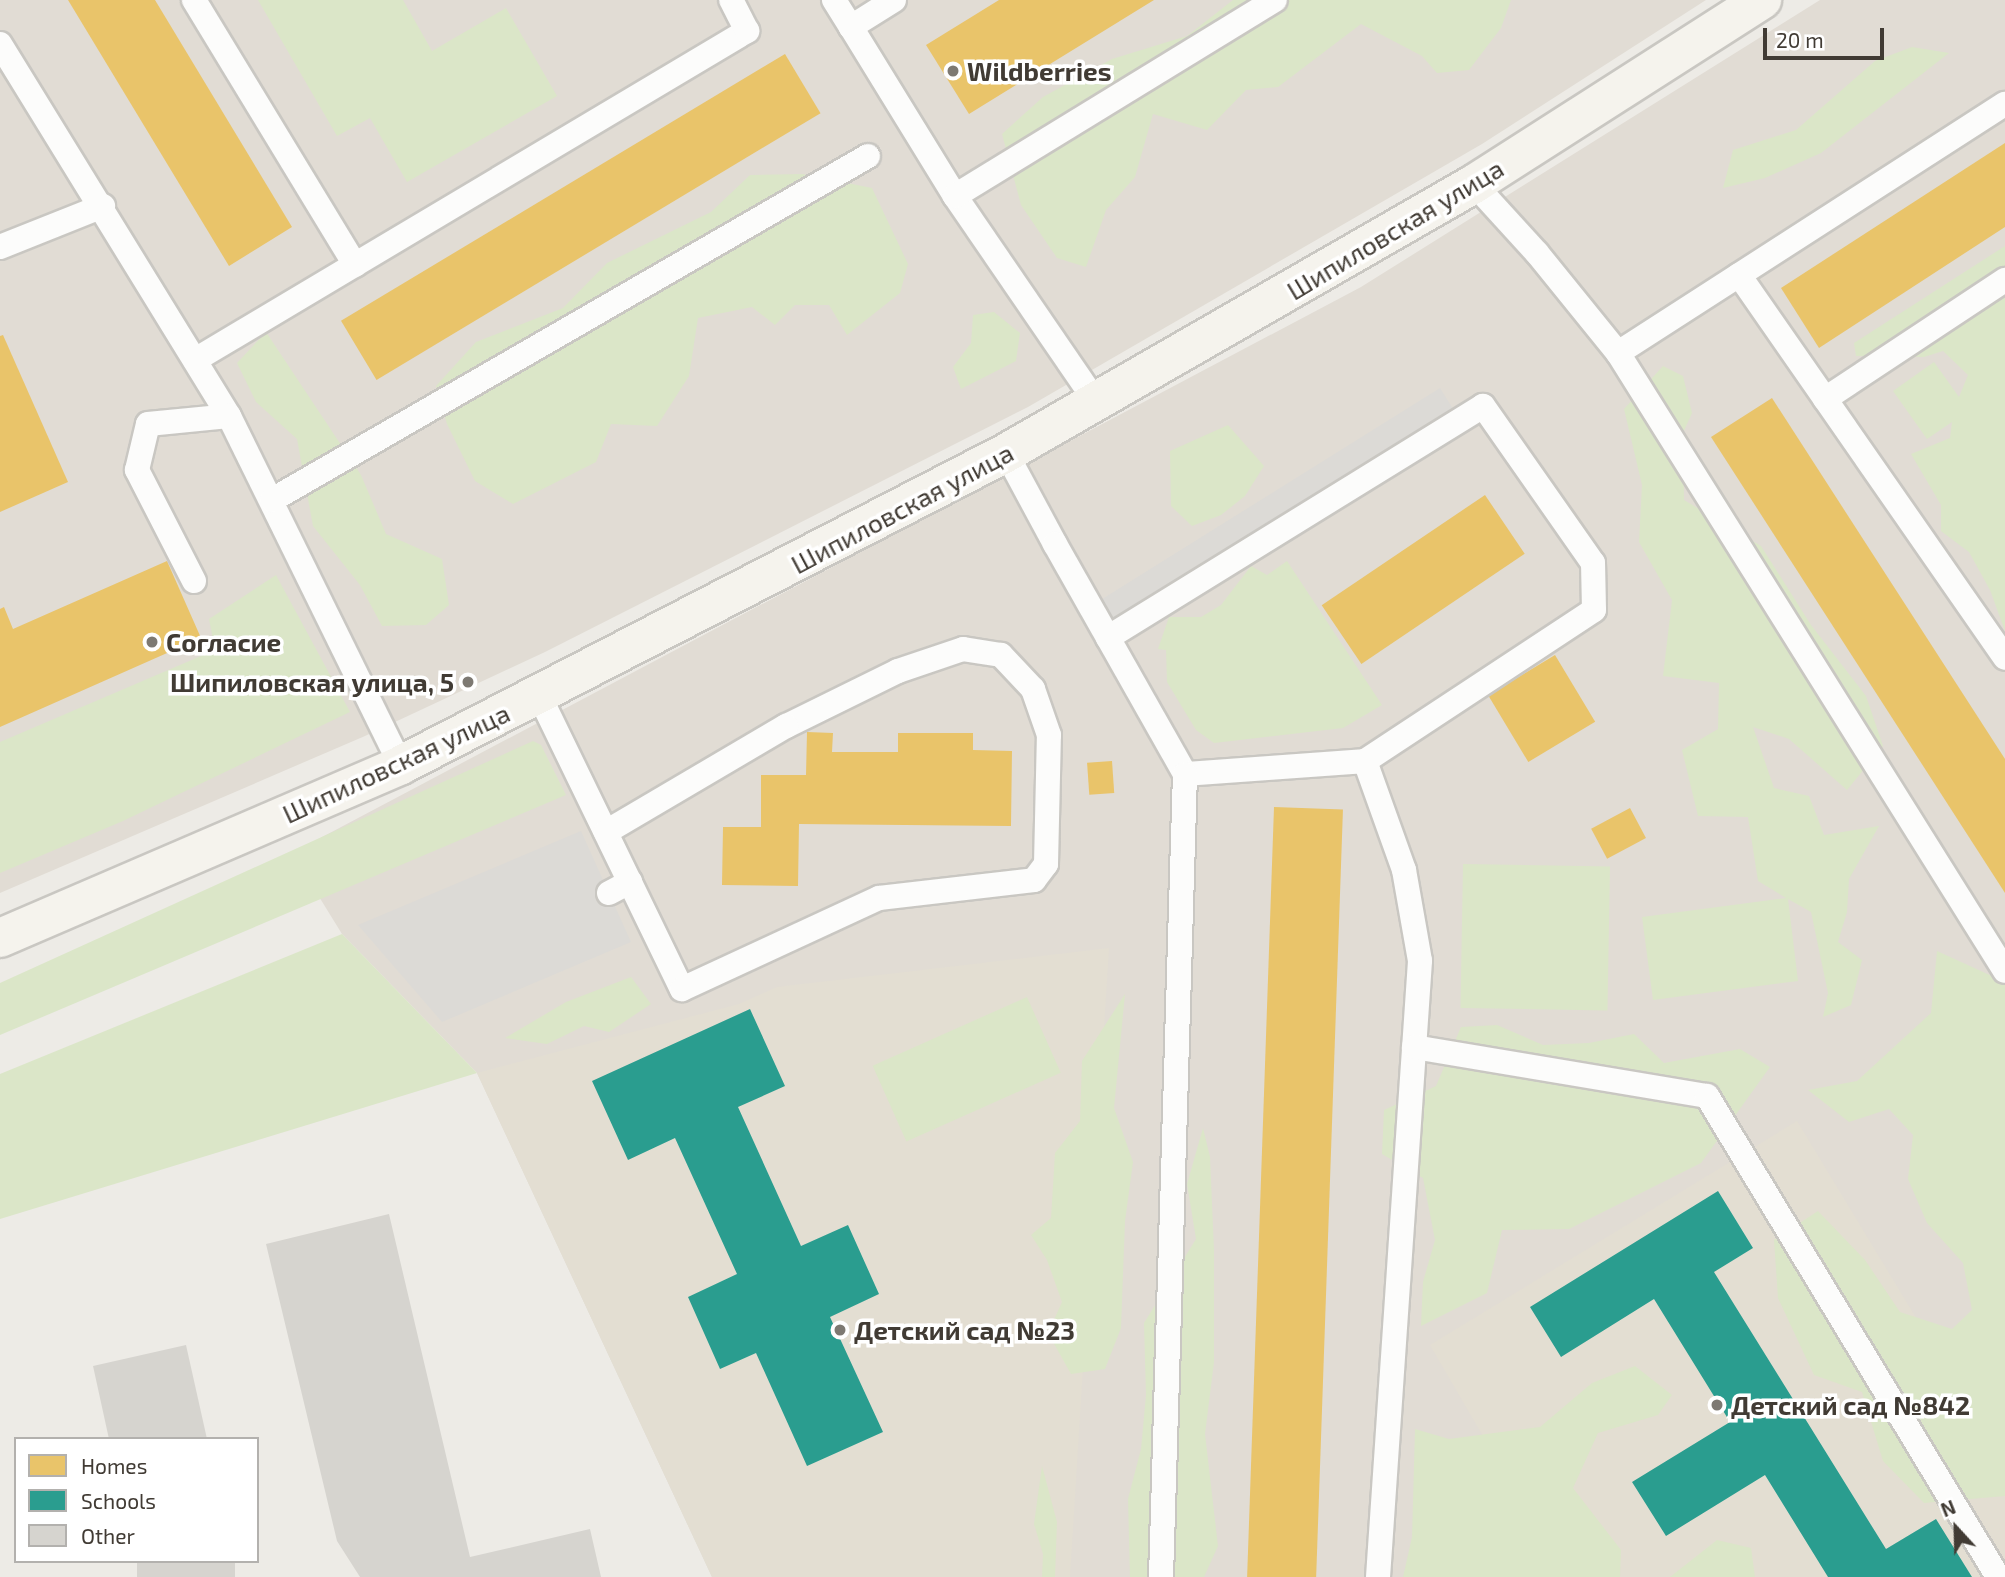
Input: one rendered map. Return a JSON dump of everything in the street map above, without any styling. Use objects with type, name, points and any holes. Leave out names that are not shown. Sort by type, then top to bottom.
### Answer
[{"type":"main road","name":"Шипиловская улица","points":[[0,938],[401,765],[1006,453],[1474,184],[1762,0]]},
{"type":"lane","points":[[194,0],[355,265]]},
{"type":"lane","points":[[195,360],[747,31],[731,0]]},
{"type":"lane","points":[[834,0],[955,196],[1097,403]]},
{"type":"lane","points":[[851,27],[894,0]]},
{"type":"lane","points":[[955,196],[1275,0]]},
{"type":"lane","points":[[0,44],[103,206],[229,416],[401,765]]},
{"type":"lane","points":[[1618,353],[2005,104]]},
{"type":"lane","points":[[272,500],[868,156]]},
{"type":"lane","points":[[1474,184],[1537,253],[1618,353],[2005,971]]},
{"type":"lane","points":[[0,247],[103,206]]},
{"type":"lane","points":[[1739,275],[2005,659]]},
{"type":"lane","points":[[1825,399],[2005,280]]},
{"type":"lane","points":[[1108,638],[1483,407],[1592,564],[1594,610],[1364,761],[1185,774]]},
{"type":"lane","points":[[194,581],[137,470],[148,424],[229,416]]},
{"type":"lane","points":[[1006,453],[1185,774],[1161,1577]]},
{"type":"lane","points":[[539,695],[606,832],[620,888],[682,989],[878,898],[1034,880],[1046,864],[1049,735],[1033,689],[1001,654],[963,649],[898,671],[786,726],[606,832]]},
{"type":"lane","points":[[1364,761],[1404,870],[1420,961],[1378,1577]]},
{"type":"lane","points":[[1414,1047],[1707,1096],[1998,1577]]},
{"type":"shaded area","points":[[0,0],[1706,0],[1482,144],[1028,407],[545,652],[365,736],[0,893]]},
{"type":"shaded area","points":[[1820,0],[2005,0],[2005,1577],[712,1577],[477,1073],[342,934],[292,853],[1361,287]]},
{"type":"shaded area","points":[[1440,388],[1456,414],[1116,627],[1099,601]]},
{"type":"shaded area","points":[[581,831],[631,942],[442,1022],[358,925]]},
{"type":"shaded area","name":"Детский сад №23","points":[[1109,948],[1070,1577],[712,1577],[477,1073],[739,1004],[777,987]]},
{"type":"shaded area","name":"Детский сад №842","points":[[1797,1121],[2005,1465],[2005,1577],[1565,1577],[1430,1345]]},
{"type":"green space","points":[[258,0],[403,0],[432,51],[506,8],[557,96],[407,182],[370,118],[337,136]]},
{"type":"green space","points":[[1233,0],[1511,0],[1501,28],[1469,70],[1437,73],[1422,56],[1361,24],[1278,87],[1246,90],[1207,130],[1153,114],[1135,177],[1106,210],[1086,267],[1057,258],[1021,205],[1002,134],[1043,97],[1112,59],[1187,36]]},
{"type":"green space","points":[[1912,47],[1949,53],[1821,153],[1765,178],[1723,188],[1733,150],[1796,130],[1875,61]]},
{"type":"green space","points":[[802,174],[872,188],[908,264],[900,293],[847,335],[829,305],[795,305],[775,325],[752,307],[698,318],[689,376],[657,426],[611,424],[596,462],[513,504],[475,481],[447,424],[436,386],[476,342],[563,308],[607,263],[711,212],[750,175]]},
{"type":"green space","points":[[2005,246],[2005,631],[1990,590],[1969,552],[1941,531],[1941,505],[1911,454],[1950,438],[1952,422],[1927,439],[1893,391],[1934,362],[1959,397],[1968,375],[1943,351],[1924,357],[1856,356],[1854,343]]},
{"type":"green space","points":[[994,312],[1020,333],[1016,361],[961,389],[953,367],[971,343],[973,315]]},
{"type":"green space","points":[[266,332],[361,475],[386,534],[442,559],[449,605],[426,625],[382,626],[360,585],[313,526],[297,439],[256,402],[237,363]]},
{"type":"green space","points":[[1663,366],[1683,376],[1692,413],[1683,433],[1684,500],[1761,546],[1811,625],[1866,696],[1883,746],[1847,790],[1789,739],[1753,727],[1774,788],[1809,796],[1824,835],[1879,826],[1849,879],[1847,912],[1838,942],[1862,960],[1851,1005],[1823,1017],[1828,993],[1811,912],[1788,899],[1798,981],[1653,1000],[1642,917],[1786,898],[1758,881],[1748,817],[1698,816],[1682,750],[1718,729],[1719,683],[1663,676],[1672,600],[1639,542],[1642,485],[1624,409]]},
{"type":"green space","points":[[1228,425],[1264,466],[1245,496],[1221,515],[1192,526],[1171,506],[1170,451]]},
{"type":"green space","points":[[1287,561],[1382,705],[1343,728],[1214,743],[1196,730],[1167,682],[1166,650],[1158,649],[1169,617],[1201,617],[1221,605],[1251,566],[1267,575]]},
{"type":"green space","points":[[276,575],[350,712],[123,821],[0,873],[0,742],[215,650],[209,619]]},
{"type":"green space","points":[[533,741],[541,745],[566,795],[0,1035],[0,983]]},
{"type":"green space","points":[[1463,864],[1610,867],[1607,1011],[1460,1008]]},
{"type":"green space","points":[[342,934],[477,1073],[0,1219],[0,1074]]},
{"type":"green space","points":[[1937,951],[2005,982],[2005,1496],[1924,1503],[1883,1461],[1862,1392],[1814,1375],[1778,1298],[1774,1240],[1818,1211],[1865,1260],[1900,1312],[1952,1329],[1972,1310],[1963,1263],[1927,1223],[1908,1179],[1913,1135],[1889,1109],[1849,1122],[1808,1090],[1857,1081],[1931,1013]]},
{"type":"green space","points":[[631,977],[651,1004],[609,1032],[584,1026],[547,1044],[505,1038],[566,1002]]},
{"type":"green space","points":[[1125,994],[1114,1108],[1133,1162],[1125,1221],[1121,1328],[1105,1369],[1071,1374],[1048,1333],[1062,1302],[1047,1260],[1031,1235],[1051,1218],[1055,1153],[1080,1121],[1082,1061]]},
{"type":"green space","points":[[1027,997],[1061,1073],[906,1142],[873,1066]]},
{"type":"green space","points":[[1497,1025],[1543,1045],[1589,1043],[1634,1034],[1664,1063],[1740,1049],[1770,1067],[1701,1163],[1569,1229],[1502,1230],[1487,1293],[1421,1326],[1423,1282],[1435,1240],[1423,1178],[1382,1154],[1384,1110],[1436,1086],[1461,1027]]},
{"type":"green space","points":[[1203,1128],[1210,1157],[1214,1250],[1214,1362],[1205,1434],[1218,1546],[1204,1577],[1130,1577],[1128,1499],[1141,1449],[1146,1395],[1144,1323],[1196,1239],[1187,1184]]},
{"type":"green space","points":[[1635,1366],[1672,1395],[1658,1415],[1598,1433],[1573,1488],[1621,1550],[1620,1577],[1403,1577],[1412,1537],[1415,1429],[1449,1439],[1540,1427],[1592,1383]]},
{"type":"green space","points":[[1042,1466],[1057,1522],[1055,1577],[1042,1577],[1043,1554],[1034,1524]]},
{"type":"green space","points":[[1717,1540],[1751,1548],[1755,1577],[1670,1577]]},
{"type":"building: Homes","points":[[68,0],[155,0],[292,227],[229,266]]},
{"type":"building: Homes","points":[[999,0],[1154,0],[969,114],[926,45]]},
{"type":"building: Homes","points":[[785,54],[821,113],[377,380],[341,321]]},
{"type":"building: Homes","points":[[2005,143],[2005,227],[1819,348],[1781,288]]},
{"type":"building: Homes","points":[[3,335],[68,482],[0,512],[0,336]]},
{"type":"building: Homes","points":[[1772,398],[2005,759],[2005,893],[1711,437]]},
{"type":"building: Homes","points":[[1485,495],[1525,554],[1361,664],[1322,605]]},
{"type":"building: Homes","points":[[167,561],[201,638],[0,727],[0,609],[4,607],[13,629]]},
{"type":"building: Homes","points":[[1555,655],[1595,722],[1528,762],[1488,695]]},
{"type":"building: Homes","points":[[807,732],[833,733],[832,752],[898,752],[898,733],[973,733],[973,750],[1012,751],[1011,826],[799,824],[798,886],[722,885],[723,827],[761,827],[761,775],[806,775]]},
{"type":"building: Homes","points":[[1112,761],[1114,793],[1089,795],[1087,763]]},
{"type":"building: Homes","points":[[1274,807],[1343,809],[1316,1577],[1247,1577]]},
{"type":"building: Homes","points":[[1630,808],[1646,838],[1607,859],[1591,829]]},
{"type":"building: Schools","points":[[750,1009],[785,1086],[738,1107],[801,1246],[848,1225],[879,1294],[830,1317],[883,1432],[807,1466],[756,1353],[720,1369],[688,1297],[737,1274],[675,1138],[628,1160],[592,1081]]},
{"type":"building: Schools","points":[[1718,1191],[1753,1248],[1714,1272],[1886,1549],[1936,1519],[1972,1577],[1828,1577],[1765,1475],[1666,1536],[1632,1482],[1730,1422],[1654,1299],[1561,1357],[1530,1307]]},
{"type":"building: Other","points":[[389,1214],[470,1557],[590,1529],[601,1577],[360,1577],[337,1541],[266,1244]]},
{"type":"building: Other","points":[[186,1345],[207,1437],[109,1437],[93,1366]]},
{"type":"building: Other","points":[[137,1563],[235,1563],[235,1577],[137,1577]]},
{"type":"place","name":"Wildberries","points":[[953,71]]},
{"type":"place","name":"Согласие","points":[[152,642]]},
{"type":"place","name":"Шипиловская улица, 5","points":[[468,682]]},
{"type":"place","name":"Детский сад №23","points":[[840,1330]]},
{"type":"place","name":"Детский сад №842","points":[[1717,1405]]}]
